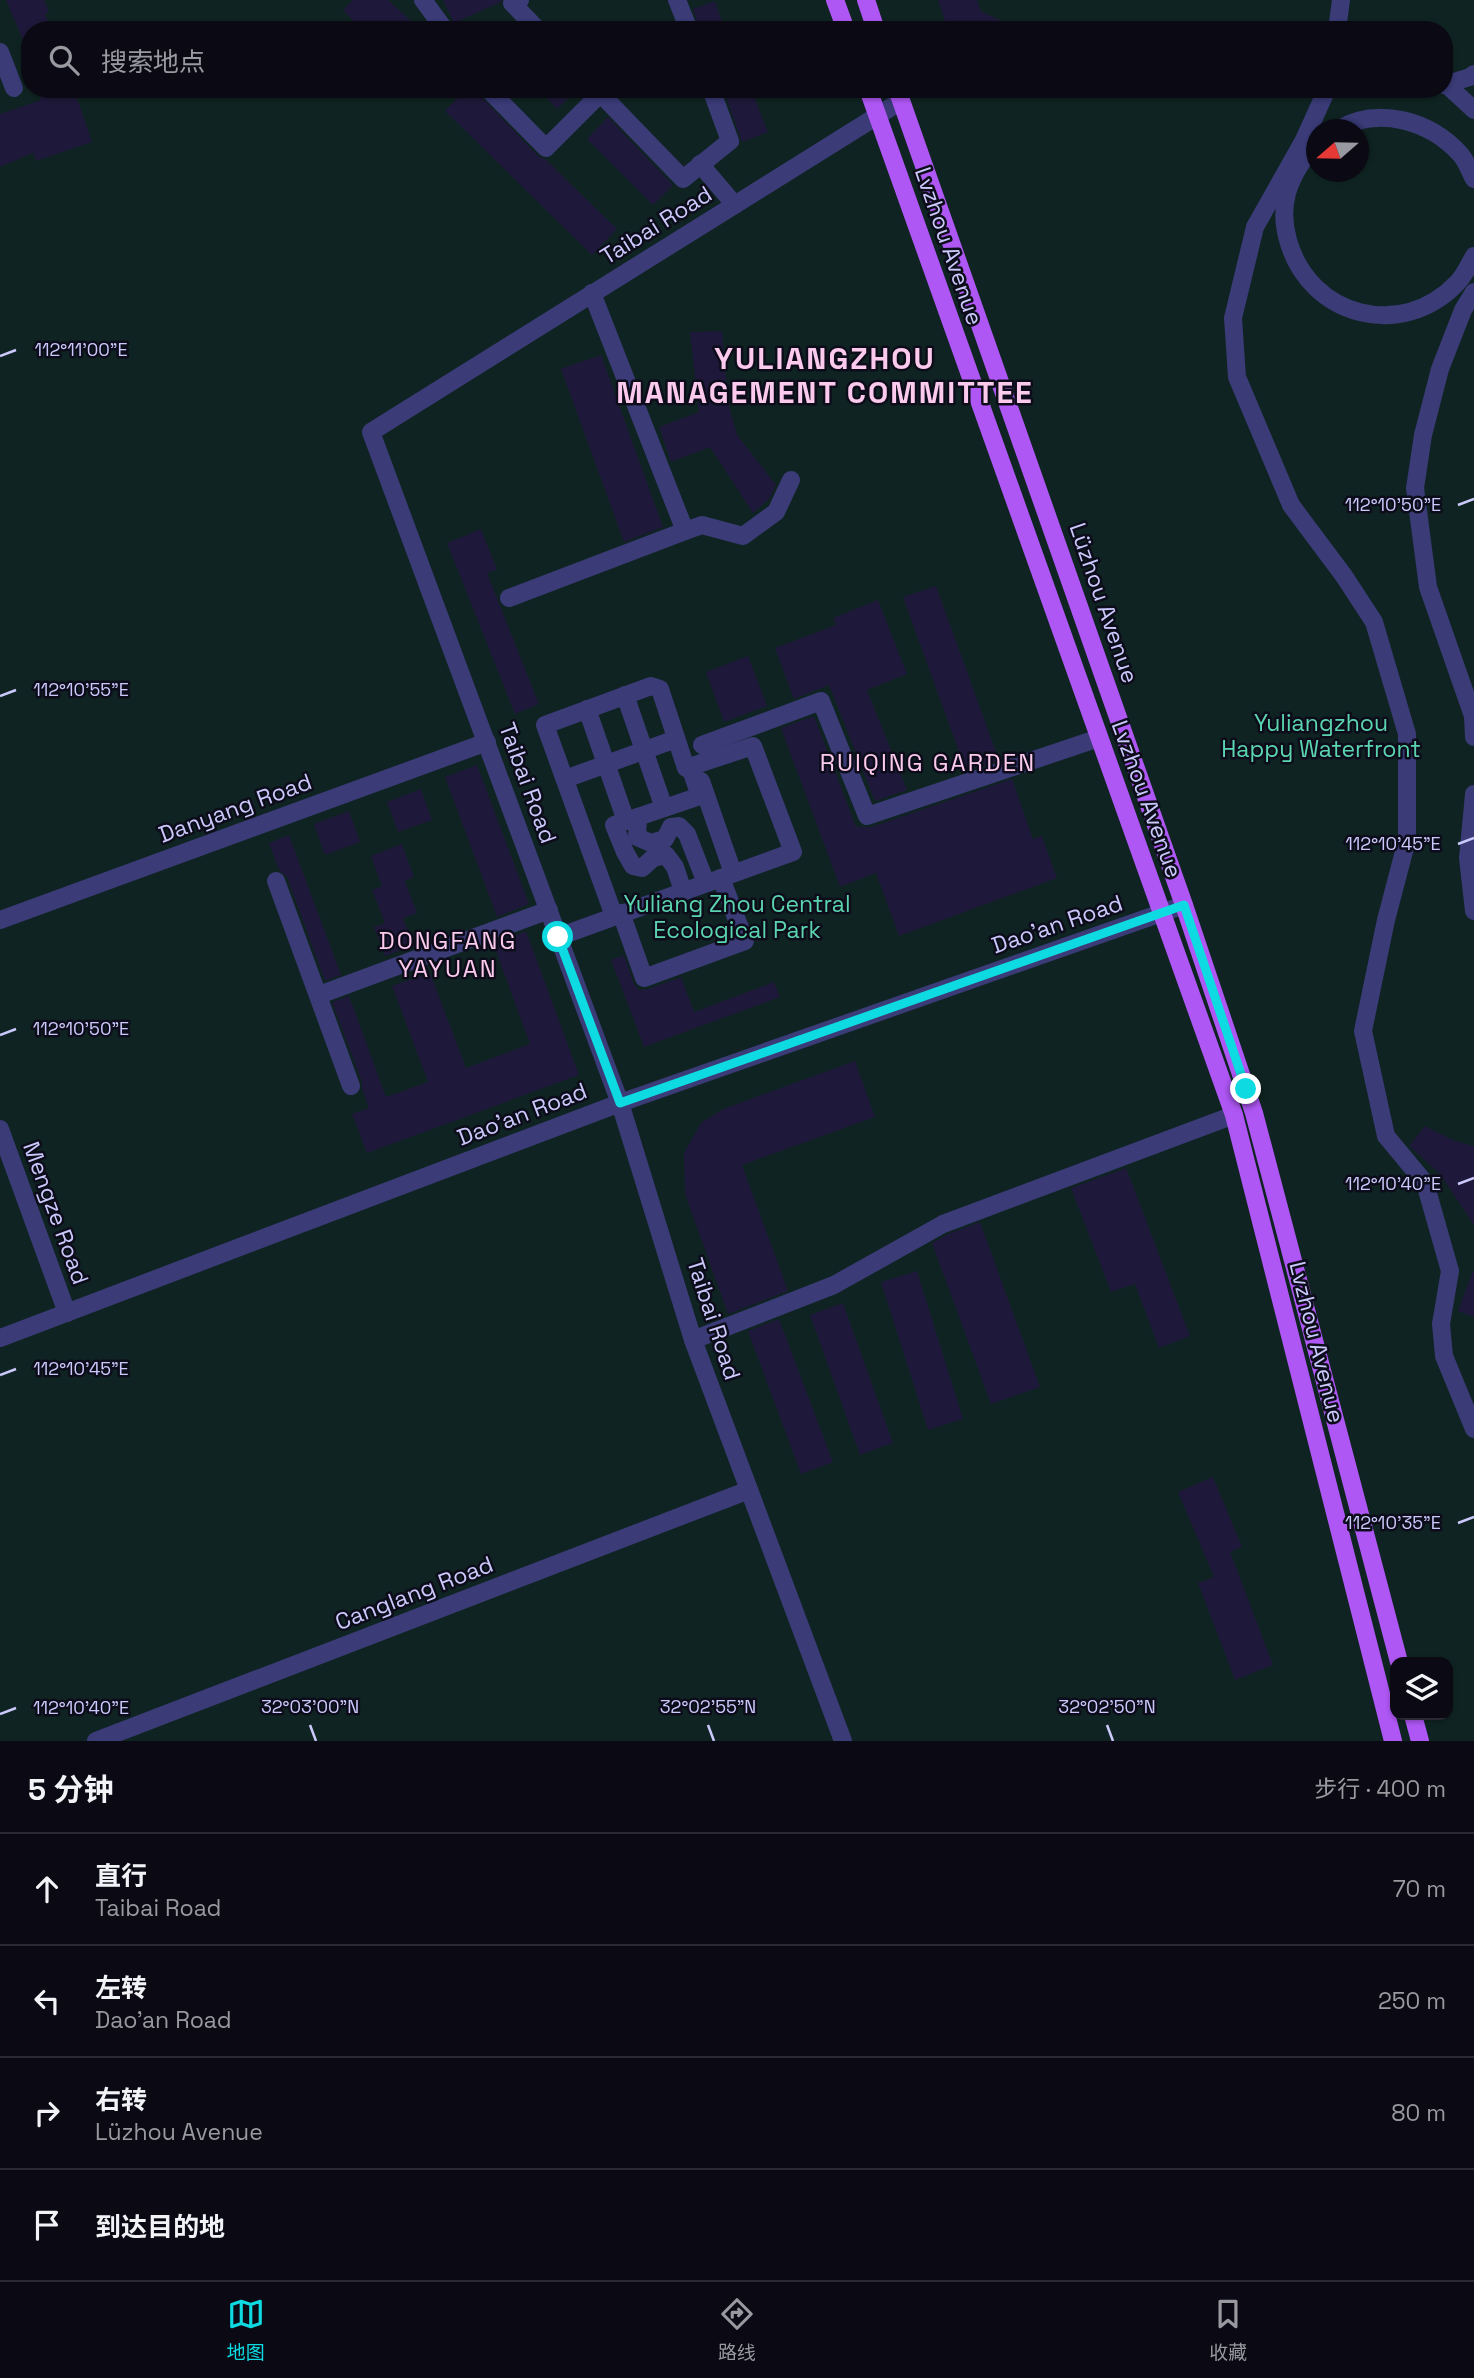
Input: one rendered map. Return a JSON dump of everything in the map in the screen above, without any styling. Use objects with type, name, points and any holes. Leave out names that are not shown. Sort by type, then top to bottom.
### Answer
[{"type":"main road","points":[[835,0],[843,21]]},
{"type":"main road","points":[[866,0],[873,21]]},
{"type":"main road","name":"Lvzhou Avenue","points":[[871,98],[1234,1115],[1393,1741]]},
{"type":"main road","name":"Lüzhou Avenue","points":[[900,98],[1184,905],[1254,1113],[1398,1657]]},
{"type":"main road","points":[[1414,1720],[1418,1741]]},
{"type":"street","points":[[423,0],[438,21]]},
{"type":"street","points":[[520,0],[512,3],[529,21]]},
{"type":"street","points":[[677,0],[685,21]]},
{"type":"street","points":[[1338,21],[1341,0]]},
{"type":"street","points":[[0,52],[14,88]]},
{"type":"street","points":[[1453,83],[1474,74]]},
{"type":"street","points":[[1453,91],[1474,110]]},
{"type":"street","points":[[497,98],[546,148],[592,98]]},
{"type":"street","points":[[605,98],[683,179],[730,141],[714,98]]},
{"type":"street","name":"Taibai Road","points":[[843,1741],[692,1340],[620,1103],[371,432],[877,116],[896,98]]},
{"type":"street","points":[[1323,98],[1304,140],[1255,227],[1233,318],[1237,377],[1290,505],[1344,576],[1374,622],[1407,734],[1407,840],[1363,1031],[1386,1136],[1425,1183],[1450,1270],[1441,1324],[1444,1356],[1474,1429]]},
{"type":"street","points":[[1367,119],[1376,117],[1408,120],[1438,134],[1463,157],[1474,179]]},
{"type":"street","points":[[1306,156],[1298,165],[1286,195],[1284,226],[1293,257],[1310,284],[1335,303],[1367,315],[1400,315],[1432,303],[1458,282],[1474,256]]},
{"type":"street","points":[[700,164],[735,205]]},
{"type":"street","points":[[1458,282],[1474,292],[1463,310],[1440,369],[1423,435],[1415,488],[1428,587],[1473,716],[1474,737]]},
{"type":"street","points":[[592,293],[685,531]]},
{"type":"street","points":[[509,598],[702,525],[743,536],[776,512],[791,480]]},
{"type":"street","points":[[558,937],[617,915],[683,891],[720,878],[793,852],[753,746],[686,768],[660,689],[651,685],[545,725],[585,835],[617,915],[644,978],[745,941],[720,878],[693,766]]},
{"type":"street","points":[[625,695],[664,808]]},
{"type":"street","points":[[702,745],[821,701],[867,816],[1099,738]]},
{"type":"street","points":[[587,709],[626,821],[633,866],[642,868],[653,858],[666,855],[675,867],[683,891]]},
{"type":"street","points":[[565,779],[676,739]]},
{"type":"street","name":"Danyang Road","points":[[0,920],[487,742]]},
{"type":"street","points":[[585,835],[700,796],[693,766]]},
{"type":"street","points":[[1474,794],[1468,858],[1474,911]]},
{"type":"street","points":[[626,821],[637,837],[651,843],[664,839],[671,827],[679,826],[720,878]]},
{"type":"street","points":[[276,881],[351,1086]]},
{"type":"street","name":"Dao'an Road","points":[[0,1338],[620,1103],[1184,905]]},
{"type":"street","points":[[319,995],[548,910]]},
{"type":"street","points":[[692,1340],[834,1285],[943,1224],[1234,1115]]},
{"type":"street","name":"Mengze Road","points":[[0,1129],[67,1313]]},
{"type":"street","name":"Canglang Road","points":[[96,1741],[749,1490]]},
{"type":"green space","name":"Yuliang Zhou Central Ecological Park","points":[[0,0],[1474,0],[1474,1741],[0,1741]]},
{"type":"building","points":[[6,0],[44,0],[49,12],[45,14],[48,21],[21,21],[21,36]]},
{"type":"building","points":[[353,0],[388,0],[411,21],[353,21],[343,10]]},
{"type":"building","points":[[443,0],[501,0],[458,21],[453,21]]},
{"type":"building","points":[[938,0],[977,0],[981,11],[1002,21],[945,21]]},
{"type":"building","points":[[715,1],[722,21],[697,21],[693,9]]},
{"type":"building","points":[[40,98],[77,98],[92,142],[36,161],[33,153],[0,167],[0,114],[41,100]]},
{"type":"building","points":[[457,98],[483,98],[538,156],[545,159],[617,229],[592,255],[445,111]]},
{"type":"building","points":[[547,98],[569,98],[557,109]]},
{"type":"building","points":[[726,98],[755,98],[768,132],[742,142]]},
{"type":"building","points":[[608,117],[673,185],[653,205],[587,139]]},
{"type":"building","points":[[722,331],[728,402],[737,435],[776,485],[769,499],[753,513],[710,447],[671,462],[659,427],[699,412],[690,332]]},
{"type":"building","points":[[601,355],[663,527],[624,542],[561,369]]},
{"type":"building","points":[[481,529],[497,570],[487,573],[539,704],[515,714],[447,543]]},
{"type":"building","points":[[936,586],[999,760],[966,771],[903,597]]},
{"type":"building","points":[[878,600],[907,674],[867,690],[907,790],[875,801],[829,685],[794,699],[775,648],[836,625],[833,618]]},
{"type":"building","points":[[748,656],[767,706],[724,722],[706,672]]},
{"type":"building","points":[[814,716],[856,827],[871,827],[1012,779],[1033,839],[1042,836],[1057,878],[899,936],[876,873],[840,887],[781,728]]},
{"type":"building","points":[[477,765],[529,904],[497,917],[445,777]]},
{"type":"building","points":[[421,789],[432,820],[398,832],[387,802]]},
{"type":"building","points":[[349,811],[360,842],[325,855],[314,824]]},
{"type":"building","points":[[289,835],[341,975],[325,981],[287,877],[279,870],[269,843]]},
{"type":"building","points":[[402,844],[414,877],[405,881],[417,913],[403,918],[414,945],[385,956],[374,927],[385,923],[372,890],[382,886],[371,856]]},
{"type":"building","points":[[526,931],[579,1075],[367,1153],[352,1114],[369,1108],[332,1002],[349,996],[386,1097],[428,1082],[392,986],[430,973],[466,1068],[530,1044],[493,943]]},
{"type":"building","points":[[624,955],[633,982],[639,990],[681,977],[694,1012],[774,982],[780,997],[644,1047],[611,960]]},
{"type":"building","points":[[855,1061],[875,1117],[742,1165],[788,1291],[728,1314],[685,1194],[684,1153],[701,1123],[723,1109]]},
{"type":"building","points":[[1425,1126],[1453,1140],[1474,1146],[1474,1225],[1440,1174],[1409,1146]]},
{"type":"building","points":[[1126,1168],[1190,1336],[1159,1348],[1135,1284],[1111,1292],[1071,1188]]},
{"type":"building","points":[[980,1222],[1040,1387],[991,1404],[932,1243]]},
{"type":"building","points":[[917,1271],[963,1419],[928,1430],[881,1282]]},
{"type":"building","points":[[1474,1272],[1474,1317],[1458,1311]]},
{"type":"building","points":[[843,1303],[893,1443],[860,1455],[810,1315]]},
{"type":"building","points":[[779,1319],[833,1462],[801,1474],[748,1331]]},
{"type":"building","points":[[1213,1477],[1242,1547],[1230,1552],[1273,1665],[1235,1680],[1198,1583],[1214,1577],[1178,1492]]},
{"type":"district","name":"YULIANGZHOU MANAGEMENT COMMITTEE","points":[[825,376]]},
{"type":"district","name":"RUIQING GARDEN","points":[[928,763]]},
{"type":"district","name":"DONGFANG YAYUAN","points":[[448,955]]},
{"type":"route","points":[[558,937],[620,1103],[1184,905],[1246,1089]]},
{"type":"park label","name":"Yuliangzhou Happy Waterfront","points":[[1321,736]]}]
